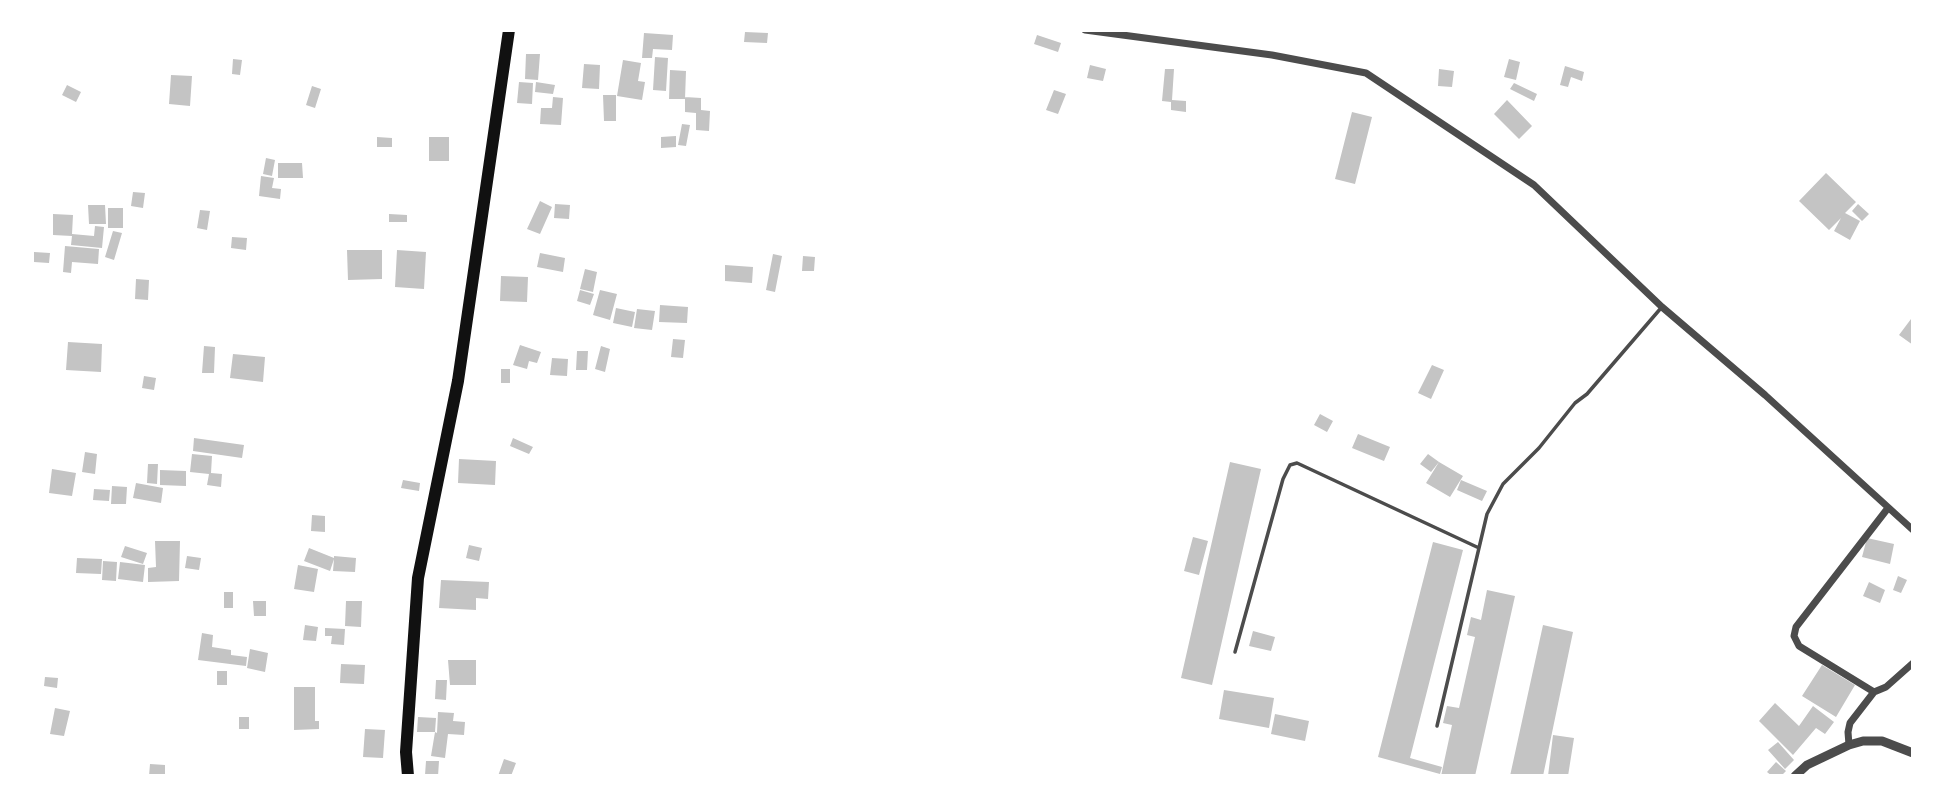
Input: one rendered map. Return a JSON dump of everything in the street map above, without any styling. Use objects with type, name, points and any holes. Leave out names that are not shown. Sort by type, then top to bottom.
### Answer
[{"type":"main road","points":[[408,776],[406,752],[418,578],[457,381],[509,30]]},
{"type":"street","points":[[1085,30],[1272,55],[1366,73],[1534,185],[1662,307],[1765,395],[1913,530]]},
{"type":"street","points":[[1874,692],[1799,646],[1794,636],[1796,628],[1888,508]]},
{"type":"street","points":[[1849,745],[1847,732],[1850,723],[1874,692],[1886,687],[1913,663]]},
{"type":"street","points":[[1795,776],[1807,765],[1863,741],[1882,741],[1913,752]]},
{"type":"lane","points":[[1437,726],[1487,514],[1503,484],[1539,448],[1575,403],[1587,394],[1662,307]]},
{"type":"lane","points":[[1236,652],[1283,479],[1290,465],[1297,463],[1479,548]]},
{"type":"building","points":[[745,32],[768,33],[767,43],[744,42]]},
{"type":"building","points":[[644,33],[673,35],[672,50],[653,49],[652,58],[642,58]]},
{"type":"building","points":[[1037,35],[1061,43],[1058,52],[1034,44]]},
{"type":"building","points":[[526,54],[540,54],[538,80],[525,79]]},
{"type":"building","points":[[655,57],[668,58],[666,91],[653,90]]},
{"type":"building","points":[[233,59],[242,60],[240,75],[232,74]]},
{"type":"building","points":[[1509,59],[1520,62],[1516,80],[1504,77]]},
{"type":"building","points":[[623,60],[641,63],[638,81],[645,82],[642,100],[617,96]]},
{"type":"building","points":[[584,64],[600,65],[599,89],[582,88]]},
{"type":"building","points":[[1090,65],[1106,69],[1103,81],[1087,78]]},
{"type":"building","points":[[1565,66],[1584,72],[1582,81],[1571,77],[1568,87],[1560,85]]},
{"type":"building","points":[[1165,69],[1174,69],[1172,100],[1186,101],[1186,112],[1171,110],[1171,102],[1162,101]]},
{"type":"building","points":[[1439,69],[1454,71],[1452,87],[1438,86]]},
{"type":"building","points":[[670,70],[686,71],[685,99],[669,99]]},
{"type":"building","points":[[171,75],[192,76],[190,106],[169,104]]},
{"type":"building","points":[[519,82],[533,83],[532,104],[517,103]]},
{"type":"building","points":[[536,82],[555,85],[553,94],[535,92]]},
{"type":"building","points":[[1514,83],[1537,94],[1534,101],[1510,89]]},
{"type":"building","points":[[67,85],[81,92],[76,102],[62,95]]},
{"type":"building","points":[[312,86],[321,89],[315,108],[306,105]]},
{"type":"building","points":[[1054,90],[1066,94],[1058,114],[1046,110]]},
{"type":"building","points":[[603,95],[616,95],[616,121],[604,121]]},
{"type":"building","points":[[553,97],[563,98],[561,125],[540,124],[541,108],[552,108]]},
{"type":"building","points":[[685,97],[701,98],[701,110],[710,111],[709,131],[696,130],[696,113],[685,112]]},
{"type":"building","points":[[1507,100],[1532,126],[1519,139],[1494,114]]},
{"type":"building","points":[[1352,112],[1372,117],[1355,184],[1335,179]]},
{"type":"building","points":[[682,124],[690,125],[686,146],[678,145]]},
{"type":"building","points":[[676,136],[676,147],[661,148],[661,137]]},
{"type":"building","points":[[377,137],[392,138],[392,147],[377,147]]},
{"type":"building","points":[[429,137],[449,137],[449,161],[429,161]]},
{"type":"building","points":[[266,158],[275,160],[272,176],[263,174]]},
{"type":"building","points":[[278,163],[302,163],[303,178],[278,178]]},
{"type":"building","points":[[1826,173],[1856,202],[1845,213],[1860,221],[1850,240],[1834,231],[1841,218],[1829,230],[1799,201]]},
{"type":"building","points":[[261,176],[274,178],[272,188],[281,189],[280,199],[259,196]]},
{"type":"building","points":[[133,192],[145,193],[143,208],[131,206]]},
{"type":"building","points":[[540,201],[552,207],[540,234],[527,229]]},
{"type":"building","points":[[555,204],[570,205],[569,219],[554,218]]},
{"type":"building","points":[[1858,204],[1869,214],[1862,221],[1852,211]]},
{"type":"building","points":[[88,205],[105,205],[106,224],[89,224]]},
{"type":"building","points":[[108,208],[123,208],[123,228],[108,228]]},
{"type":"building","points":[[200,210],[210,211],[207,230],[197,228]]},
{"type":"building","points":[[53,214],[73,215],[72,234],[94,236],[95,226],[104,227],[102,248],[71,245],[72,236],[53,235]]},
{"type":"building","points":[[389,214],[407,215],[407,222],[389,222]]},
{"type":"building","points":[[113,231],[122,233],[114,260],[105,257]]},
{"type":"building","points":[[232,237],[247,238],[246,250],[231,248]]},
{"type":"building","points":[[65,246],[99,249],[98,264],[72,262],[71,273],[63,272]]},
{"type":"building","points":[[347,250],[382,250],[382,279],[348,280]]},
{"type":"building","points":[[397,250],[426,252],[424,289],[395,287]]},
{"type":"building","points":[[34,252],[50,253],[49,263],[34,262]]},
{"type":"building","points":[[540,253],[565,258],[563,272],[537,267]]},
{"type":"building","points":[[773,254],[782,256],[775,292],[766,290]]},
{"type":"building","points":[[803,256],[815,257],[814,271],[802,271]]},
{"type":"building","points":[[725,265],[753,267],[752,283],[725,281]]},
{"type":"building","points":[[585,269],[597,272],[593,292],[580,289]]},
{"type":"building","points":[[501,276],[528,277],[527,302],[500,301]]},
{"type":"building","points":[[136,279],[149,280],[148,300],[135,299]]},
{"type":"building","points":[[580,290],[594,294],[590,305],[577,301]]},
{"type":"building","points":[[600,290],[617,294],[610,320],[593,315]]},
{"type":"building","points":[[660,305],[688,307],[687,323],[659,322]]},
{"type":"building","points":[[616,308],[635,312],[632,327],[613,323]]},
{"type":"building","points":[[637,309],[655,311],[652,330],[634,328]]},
{"type":"building","points":[[1911,319],[1913,321],[1913,345],[1899,335]]},
{"type":"building","points":[[673,339],[685,340],[683,358],[671,357]]},
{"type":"building","points":[[68,342],[102,344],[101,372],[66,370]]},
{"type":"building","points":[[520,345],[541,352],[537,363],[529,361],[527,369],[513,365]]},
{"type":"building","points":[[204,346],[215,347],[214,373],[202,373]]},
{"type":"building","points":[[601,346],[610,349],[605,372],[595,369]]},
{"type":"building","points":[[577,351],[588,351],[587,370],[576,370]]},
{"type":"building","points":[[233,354],[265,357],[263,382],[230,378]]},
{"type":"building","points":[[552,358],[568,359],[567,376],[550,375]]},
{"type":"building","points":[[1432,365],[1444,370],[1431,399],[1418,393]]},
{"type":"building","points":[[501,369],[510,369],[510,383],[501,383]]},
{"type":"building","points":[[144,376],[156,378],[154,390],[142,388]]},
{"type":"building","points":[[1320,414],[1333,421],[1327,432],[1314,425]]},
{"type":"building","points":[[1358,434],[1390,447],[1384,461],[1352,448]]},
{"type":"building","points":[[194,438],[244,445],[242,458],[193,451]]},
{"type":"building","points":[[513,438],[533,447],[529,454],[510,446]]},
{"type":"building","points":[[85,452],[97,454],[95,474],[82,472]]},
{"type":"building","points":[[192,454],[212,456],[211,473],[222,474],[221,487],[207,485],[209,474],[190,472]]},
{"type":"building","points":[[1428,454],[1439,462],[1431,472],[1420,464]]},
{"type":"building","points":[[459,459],[496,461],[495,485],[458,483]]},
{"type":"building","points":[[1230,462],[1261,469],[1212,685],[1181,678]]},
{"type":"building","points":[[1439,462],[1463,476],[1450,497],[1426,483]]},
{"type":"building","points":[[148,464],[158,464],[157,484],[147,483]]},
{"type":"building","points":[[52,469],[76,473],[72,496],[49,493]]},
{"type":"building","points":[[160,470],[186,471],[186,486],[160,485]]},
{"type":"building","points":[[403,480],[420,483],[419,491],[401,488]]},
{"type":"building","points":[[1461,480],[1487,491],[1482,501],[1457,490]]},
{"type":"building","points":[[136,483],[163,488],[161,503],[133,498]]},
{"type":"building","points":[[112,486],[127,487],[126,504],[111,504]]},
{"type":"building","points":[[94,489],[110,490],[109,501],[93,500]]},
{"type":"building","points":[[312,515],[325,516],[325,532],[311,531]]},
{"type":"building","points":[[1193,537],[1208,541],[1199,575],[1184,571]]},
{"type":"building","points":[[1867,538],[1894,544],[1890,564],[1862,557]]},
{"type":"building","points":[[155,541],[180,541],[179,581],[148,582],[148,568],[156,567]]},
{"type":"building","points":[[1433,542],[1463,550],[1410,758],[1442,767],[1440,774],[1378,757]]},
{"type":"building","points":[[469,545],[482,548],[479,561],[466,558]]},
{"type":"building","points":[[125,546],[147,553],[143,564],[121,557]]},
{"type":"building","points":[[309,548],[334,558],[356,558],[355,572],[333,571],[334,559],[330,571],[304,561]]},
{"type":"building","points":[[187,556],[201,558],[199,570],[185,568]]},
{"type":"building","points":[[77,558],[102,559],[101,574],[76,573]]},
{"type":"building","points":[[103,561],[117,562],[116,581],[102,580]]},
{"type":"building","points":[[120,562],[145,565],[143,582],[118,579]]},
{"type":"building","points":[[298,565],[318,569],[314,592],[294,589]]},
{"type":"building","points":[[1898,576],[1907,580],[1901,593],[1893,590]]},
{"type":"building","points":[[441,580],[489,582],[488,599],[476,598],[476,610],[439,608]]},
{"type":"building","points":[[1869,582],[1885,590],[1880,603],[1863,596]]},
{"type":"building","points":[[1487,590],[1515,596],[1475,776],[1441,776],[1452,725],[1443,723],[1447,706],[1459,708],[1475,637],[1467,635],[1471,617],[1481,620]]},
{"type":"building","points":[[224,592],[233,592],[233,608],[224,608]]},
{"type":"building","points":[[253,601],[266,601],[266,616],[254,616]]},
{"type":"building","points":[[346,601],[362,601],[361,627],[345,626]]},
{"type":"building","points":[[305,625],[318,627],[316,641],[303,640]]},
{"type":"building","points":[[1543,625],[1573,632],[1543,776],[1510,776]]},
{"type":"building","points":[[325,628],[345,629],[344,645],[331,644],[332,636],[325,636]]},
{"type":"building","points":[[1253,631],[1275,637],[1271,651],[1249,646]]},
{"type":"building","points":[[202,633],[213,635],[212,647],[231,650],[231,655],[247,657],[246,666],[198,660]]},
{"type":"building","points":[[250,649],[268,653],[265,672],[247,668]]},
{"type":"building","points":[[448,660],[476,660],[476,685],[450,685]]},
{"type":"building","points":[[341,664],[365,665],[364,684],[340,683]]},
{"type":"building","points":[[1822,665],[1855,685],[1836,717],[1802,696]]},
{"type":"building","points":[[217,671],[227,671],[227,685],[217,685]]},
{"type":"building","points":[[45,677],[58,678],[57,688],[44,686]]},
{"type":"building","points":[[436,680],[447,680],[446,700],[435,699]]},
{"type":"building","points":[[294,687],[315,687],[315,721],[319,721],[319,729],[294,730]]},
{"type":"building","points":[[1224,690],[1274,698],[1269,728],[1219,719]]},
{"type":"building","points":[[1775,703],[1799,726],[1813,706],[1834,722],[1825,734],[1816,728],[1793,755],[1759,721]]},
{"type":"building","points":[[55,708],[70,711],[64,736],[50,734]]},
{"type":"building","points":[[438,712],[454,713],[453,721],[465,722],[464,735],[448,734],[445,758],[431,756],[435,732],[437,733]]},
{"type":"building","points":[[1275,714],[1309,721],[1305,741],[1271,734]]},
{"type":"building","points":[[239,717],[249,717],[249,729],[239,729]]},
{"type":"building","points":[[418,717],[436,718],[435,732],[417,732]]},
{"type":"building","points":[[365,729],[385,730],[383,758],[363,757]]},
{"type":"building","points":[[1553,735],[1574,738],[1568,776],[1548,776]]},
{"type":"building","points":[[1778,742],[1794,760],[1785,769],[1768,750]]},
{"type":"building","points":[[504,759],[516,763],[511,776],[498,776]]},
{"type":"building","points":[[426,761],[439,761],[438,776],[425,775]]},
{"type":"building","points":[[1776,762],[1786,771],[1781,776],[1772,776],[1767,772]]},
{"type":"building","points":[[150,764],[165,765],[165,776],[149,776]]}]
